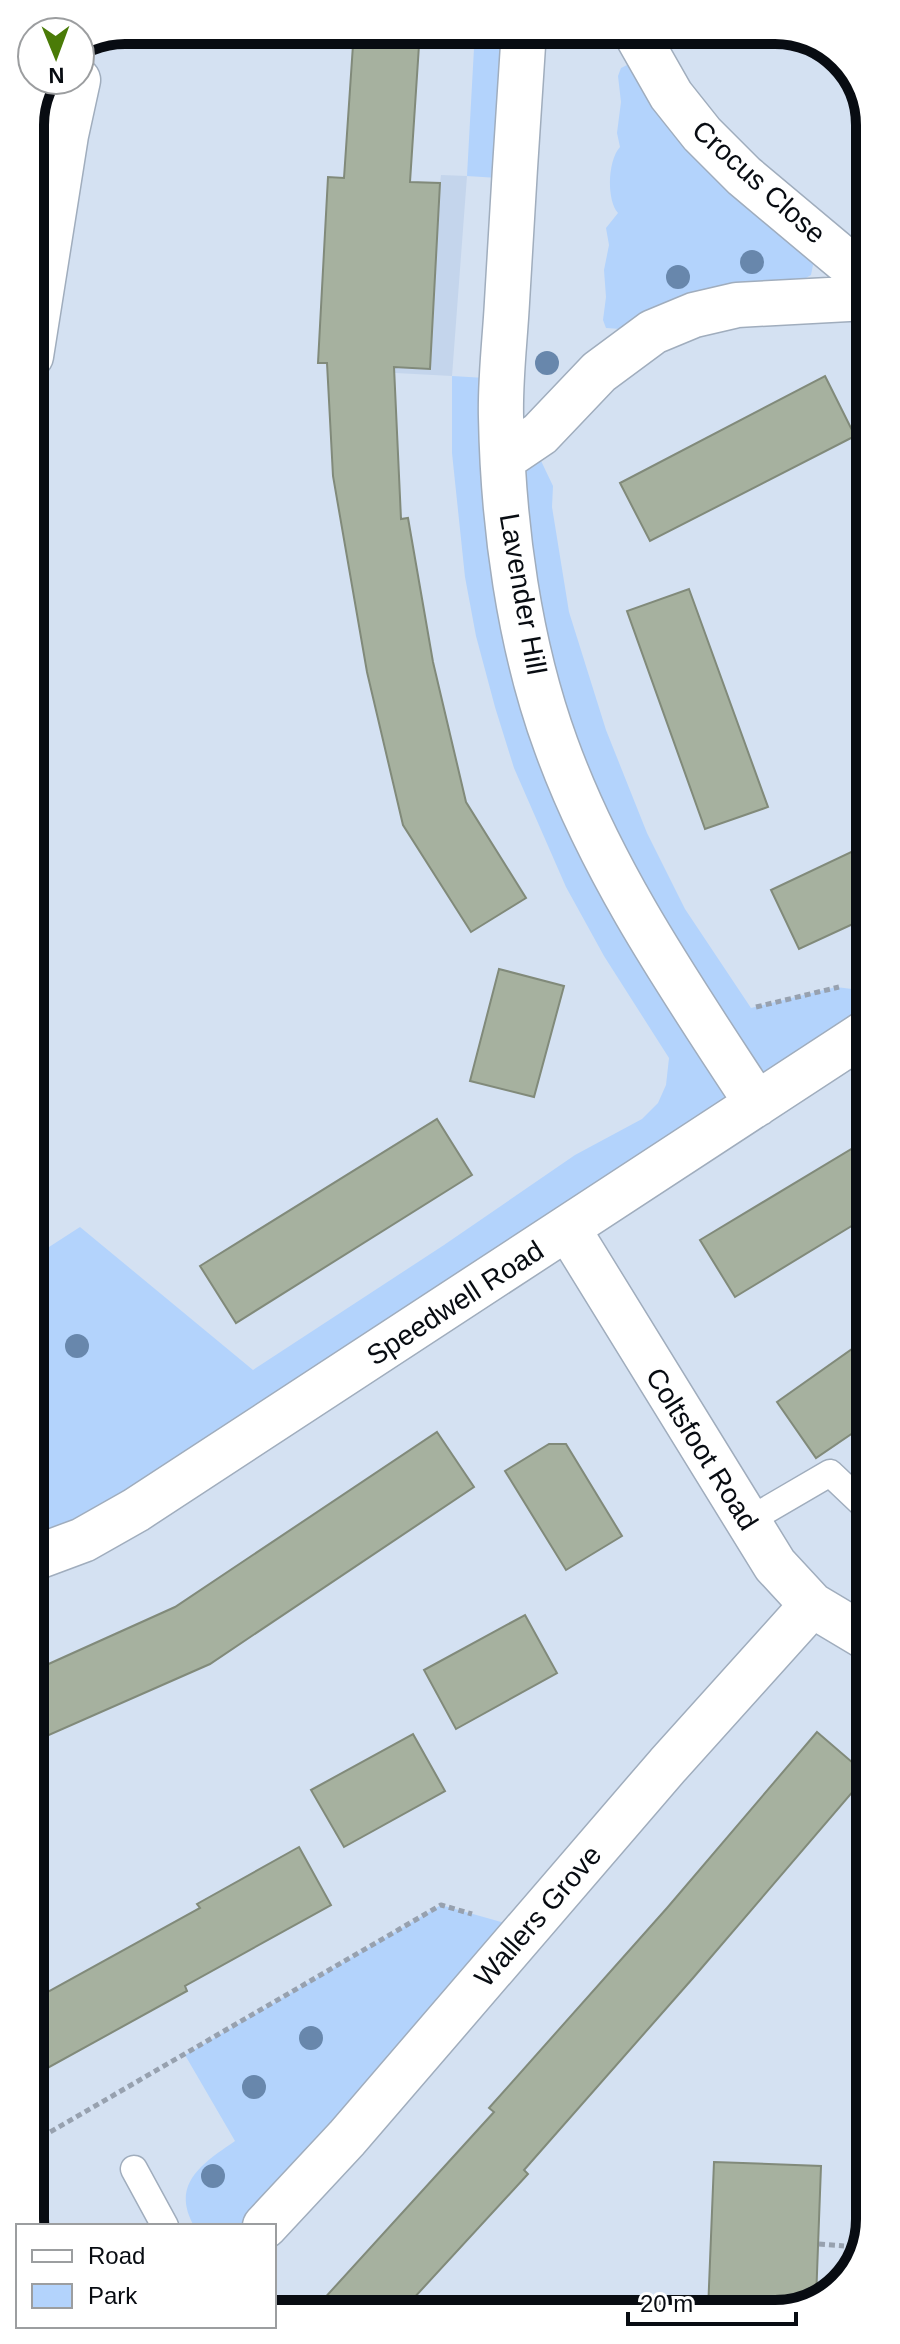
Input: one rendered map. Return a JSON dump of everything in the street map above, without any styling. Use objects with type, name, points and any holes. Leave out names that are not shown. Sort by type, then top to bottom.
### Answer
[{"type":"street","name":"Lavender Hill","points":[[523,44],[501,393],[503,459],[515,581],[531,657],[556,744],[591,826],[648,937],[757,1104]]},
{"type":"street","name":"Crocus Close","points":[[642,44],[671,95],[702,134],[744,176],[856,273]]},
{"type":"street","points":[[44,274],[75,96]]},
{"type":"street","points":[[503,459],[540,434],[599,372],[653,332],[694,315],[737,305],[856,299]]},
{"type":"street","name":"Speedwell Road","points":[[44,1555],[83,1540],[136,1510],[856,1039]]},
{"type":"street","name":"Coltsfoot Road","points":[[568,1229],[775,1565],[812,1605],[856,1631]]},
{"type":"street","name":"Wallers Grove","points":[[267,2224],[347,2138],[668,1765],[812,1605]]},
{"type":"lane","points":[[746,1522],[830,1473],[856,1498]]},
{"type":"lane","points":[[134,2169],[164,2224]]},
{"type":"path","points":[[751,1009],[836,987],[847,988]]},
{"type":"path","points":[[44,2136],[441,1905],[526,1929]]},
{"type":"path","points":[[819,2244],[844,2246]]},
{"type":"shaded area","points":[[441,175],[467,176],[452,376],[377,372],[388,180],[440,183]]},
{"type":"green space","points":[[474,44],[523,44],[513,179],[467,176]]},
{"type":"green space","points":[[629,64],[812,259],[811,275],[799,282],[621,329],[606,328],[603,320],[606,297],[604,270],[609,245],[606,228],[618,213],[612,199],[610,180],[613,161],[620,147],[617,133],[621,102],[618,76],[621,68]]},
{"type":"green space","points":[[49,96],[75,96],[44,280],[44,120]]},
{"type":"green space","points":[[452,376],[502,379],[553,486],[552,507],[569,612],[606,730],[647,833],[685,909],[751,1008],[836,987],[856,990],[856,1039],[44,1551],[44,1250],[80,1227],[253,1370],[575,1155],[642,1119],[658,1103],[666,1085],[669,1058],[604,956],[566,887],[514,768],[476,636],[465,577],[452,453]]},
{"type":"green space","points":[[441,1905],[526,1929],[267,2224],[193,2224],[186,2198],[188,2186],[202,2166],[235,2141],[185,2055]]},
{"type":"building","points":[[353,44],[419,44],[410,182],[440,183],[430,369],[394,367],[401,519],[408,518],[433,662],[466,802],[526,898],[471,932],[403,825],[367,672],[333,476],[327,363],[318,363],[328,177],[344,178]]},
{"type":"building","points":[[825,376],[855,436],[650,541],[620,483]]},
{"type":"building","points":[[689,589],[768,807],[705,829],[627,611]]},
{"type":"building","points":[[856,850],[856,923],[799,949],[771,890]]},
{"type":"building","points":[[499,969],[564,986],[534,1097],[470,1081]]},
{"type":"building","points":[[437,1119],[472,1175],[236,1323],[200,1266]]},
{"type":"building","points":[[856,1146],[856,1223],[735,1297],[700,1240]]},
{"type":"building","points":[[856,1346],[856,1431],[816,1458],[777,1402]]},
{"type":"building","points":[[437,1432],[474,1487],[210,1664],[44,1737],[44,1666],[175,1607]]},
{"type":"building","points":[[549,1444],[566,1444],[622,1536],[566,1570],[505,1471]]},
{"type":"building","points":[[525,1615],[557,1673],[456,1729],[424,1670]]},
{"type":"building","points":[[817,1732],[856,1766],[856,1788],[524,2170],[528,2174],[412,2300],[323,2300],[494,2112],[489,2108],[667,1908]]},
{"type":"building","points":[[413,1734],[445,1791],[344,1847],[311,1790]]},
{"type":"building","points":[[299,1847],[331,1905],[185,1986],[187,1991],[44,2070],[44,1994],[200,1908],[197,1904]]},
{"type":"building","points":[[714,2162],[821,2166],[816,2288],[785,2299],[708,2300]]}]
